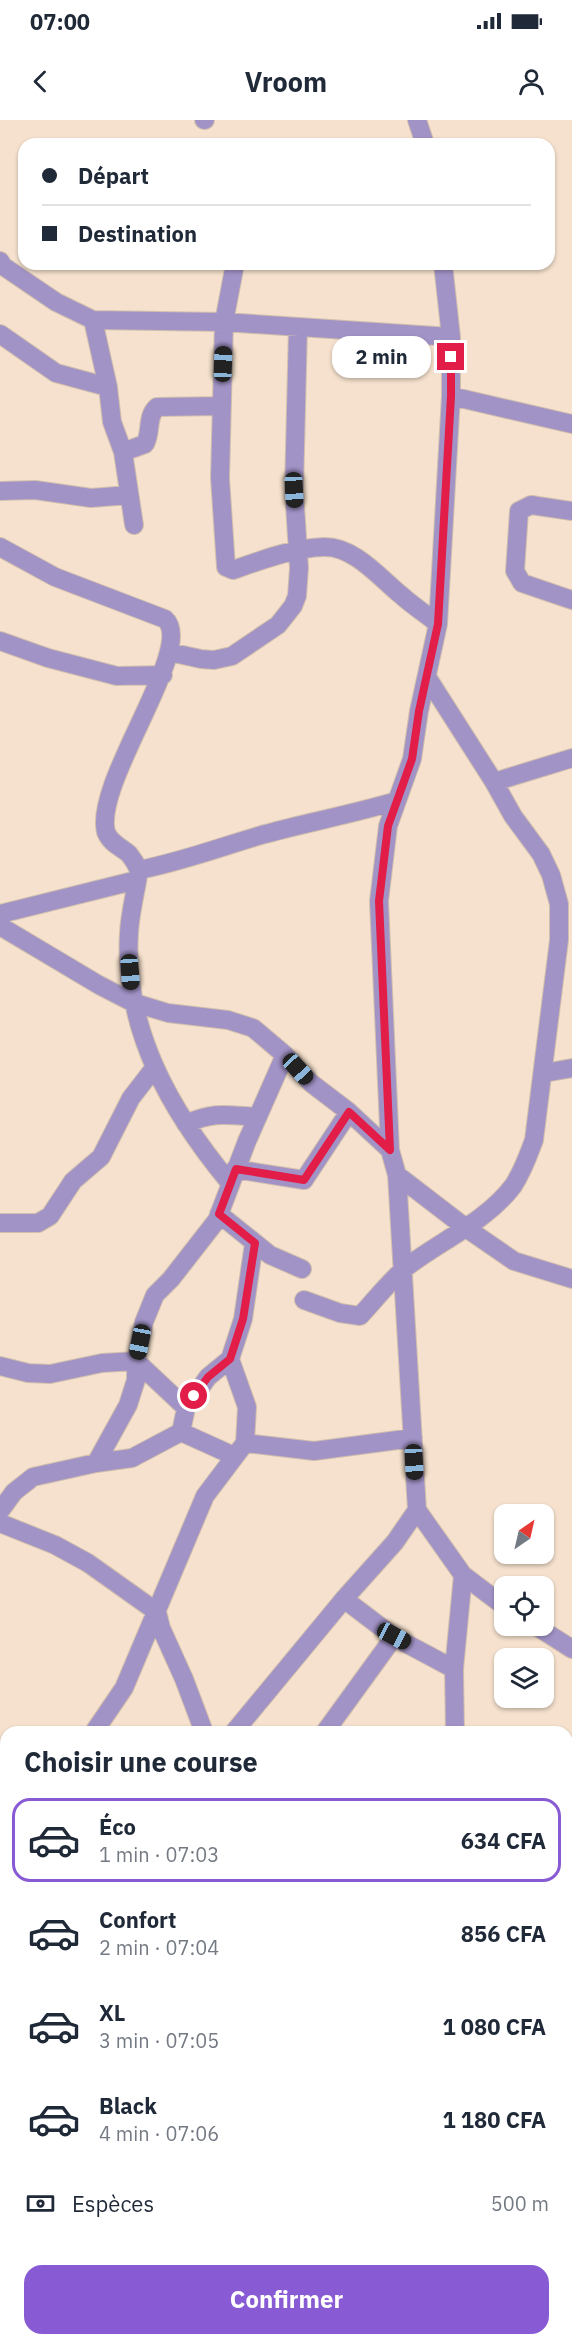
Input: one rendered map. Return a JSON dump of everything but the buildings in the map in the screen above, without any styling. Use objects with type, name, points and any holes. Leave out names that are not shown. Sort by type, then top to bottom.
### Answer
[{"type":"street","points":[[417,120],[423,138]]},
{"type":"street","points":[[1,266],[56,302],[93,320],[224,322],[451,337]]},
{"type":"street","points":[[234,270],[224,322],[220,478],[226,567],[234,570],[297,550],[325,547],[342,550],[362,562],[438,624]]},
{"type":"street","points":[[444,270],[451,337],[451,396],[438,624],[412,759],[388,826],[379,901],[390,1150],[397,1175],[417,1510],[463,1575],[494,1598]]},
{"type":"street","points":[[93,320],[108,387],[112,422],[123,452],[134,525]]},
{"type":"street","points":[[169,652],[201,660],[224,659],[272,630],[287,615],[297,596],[299,568],[294,490],[298,327]]},
{"type":"street","points":[[0,334],[56,373],[108,387]]},
{"type":"street","points":[[451,396],[572,424]]},
{"type":"street","points":[[123,452],[145,444],[149,434],[150,415],[157,407],[222,406]]},
{"type":"street","points":[[0,491],[35,490],[91,498],[129,495]]},
{"type":"street","points":[[572,511],[531,505],[519,511],[515,571],[522,583],[572,600]]},
{"type":"street","points":[[0,547],[55,577],[165,619],[170,623],[169,652],[163,675],[126,751],[105,812],[106,832],[130,856],[138,875],[129,934],[132,1002],[138,1025],[155,1067],[186,1124],[199,1145],[233,1176],[304,1180],[349,1112]]},
{"type":"street","points":[[0,641],[48,658],[117,676],[163,675]]},
{"type":"street","points":[[304,1300],[340,1313],[360,1316],[403,1270],[466,1228],[512,1187],[525,1166],[534,1140],[560,940],[559,904],[551,875],[541,854],[513,816],[427,677]]},
{"type":"street","points":[[494,782],[572,758]]},
{"type":"street","points":[[0,914],[138,875],[259,836],[396,801]]},
{"type":"street","points":[[0,926],[132,1002],[168,1013],[244,1024],[253,1028],[285,1055],[311,1083],[349,1112],[390,1150]]},
{"type":"street","points":[[96,1463],[128,1405],[136,1380],[136,1361],[144,1322],[156,1295],[217,1220],[233,1176],[285,1055]]},
{"type":"street","points":[[0,1223],[38,1223],[50,1216],[78,1174],[101,1157],[131,1098],[155,1067]]},
{"type":"street","points":[[544,1073],[572,1068]]},
{"type":"street","points":[[186,1124],[212,1114],[257,1118]]},
{"type":"street","points":[[397,1175],[466,1228],[514,1261],[572,1279]]},
{"type":"street","points":[[219,1214],[270,1255],[302,1269]]},
{"type":"street","points":[[181,1432],[186,1408],[208,1377],[230,1359],[243,1319],[255,1243]]},
{"type":"street","points":[[98,1726],[124,1688],[205,1496],[240,1450],[247,1407],[230,1359]]},
{"type":"street","points":[[0,1366],[28,1373],[50,1374],[102,1363],[136,1361],[186,1408]]},
{"type":"street","points":[[0,1511],[14,1492],[33,1478],[96,1463],[132,1458],[181,1432],[240,1450],[314,1451],[413,1438]]},
{"type":"street","points":[[239,1726],[344,1599],[395,1542],[417,1510]]},
{"type":"street","points":[[0,1523],[56,1545],[88,1563],[157,1612],[161,1629],[184,1679],[202,1726]]},
{"type":"street","points":[[455,1726],[454,1669],[463,1575]]},
{"type":"street","points":[[344,1599],[394,1636],[454,1669]]},
{"type":"street","points":[[329,1726],[394,1636]]},
{"type":"street","points":[[552,1636],[572,1649]]},
{"type":"route","points":[[194,1396],[216,1368],[230,1359],[247,1300],[255,1243],[219,1214],[236,1169],[304,1180],[349,1112],[390,1150],[390,1108],[379,901],[388,826],[412,759],[419,711],[438,624],[451,396],[451,357]]}]
